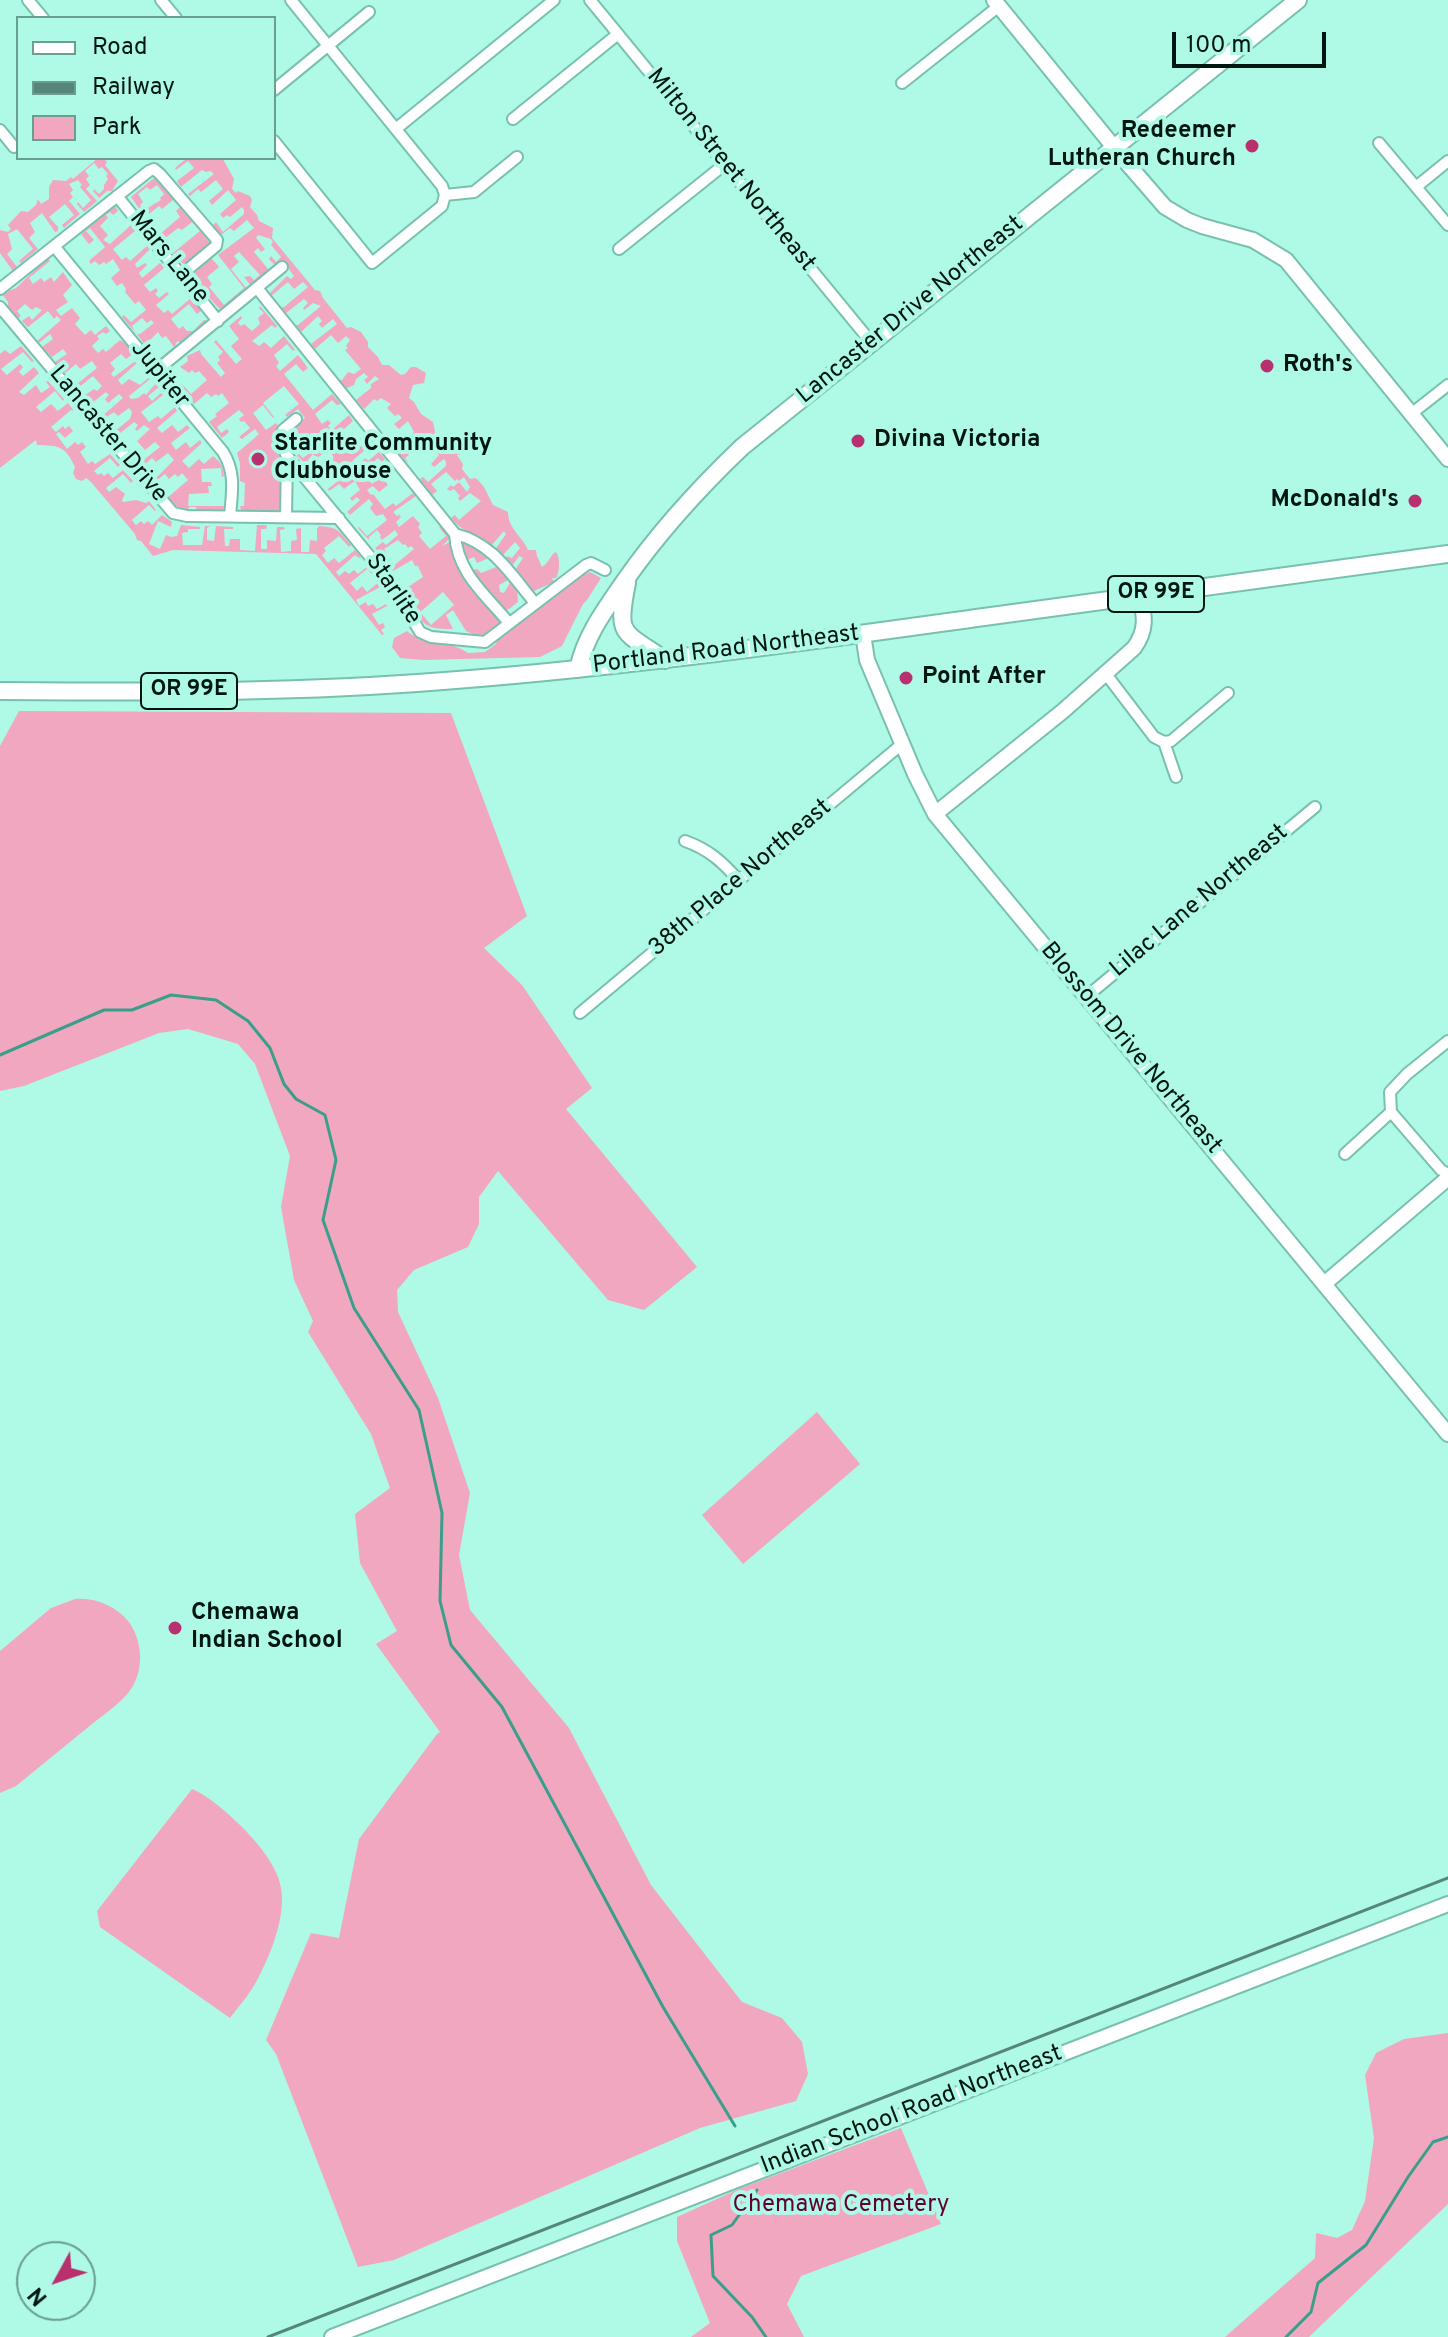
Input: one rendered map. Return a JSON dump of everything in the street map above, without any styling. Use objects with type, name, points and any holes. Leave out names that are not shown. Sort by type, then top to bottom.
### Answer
[{"type":"main road","name":"Lancaster Drive Northeast","points":[[578,669],[588,636],[629,575],[702,484],[742,447],[871,342],[1298,0]]},
{"type":"main road","name":"Portland Road Northeast","points":[[0,691],[145,692],[345,687],[478,679],[665,660],[1448,554]]},
{"type":"main road","points":[[629,575],[622,627],[628,635],[665,660]]},
{"type":"street","points":[[28,0],[41,16]]},
{"type":"street","points":[[161,0],[174,16]]},
{"type":"street","points":[[276,143],[372,263],[442,206],[445,195],[442,186],[291,0]]},
{"type":"street","points":[[397,128],[554,0]]},
{"type":"street","name":"Milton Street Northeast","points":[[590,0],[871,342]]},
{"type":"street","points":[[902,83],[996,3],[1159,201],[1174,214],[1202,226],[1253,240],[1286,260],[1448,459]]},
{"type":"street","points":[[276,88],[369,12]]},
{"type":"street","points":[[513,119],[618,34]]},
{"type":"street","points":[[0,130],[14,147]]},
{"type":"street","points":[[1379,143],[1448,225]]},
{"type":"street","points":[[445,195],[474,192],[517,157]]},
{"type":"street","points":[[1416,187],[1448,161]]},
{"type":"street","points":[[619,249],[725,164]]},
{"type":"street","points":[[0,289],[149,171],[158,171],[217,240],[216,246],[181,275]]},
{"type":"street","name":"Mars Lane","points":[[117,196],[218,321]]},
{"type":"street","name":"Jupiter","points":[[54,246],[223,452],[231,465],[233,477],[230,516]]},
{"type":"street","points":[[156,371],[282,267]]},
{"type":"street","points":[[257,288],[455,534],[458,557],[465,571],[509,623]]},
{"type":"street","name":"Lancaster Drive","points":[[0,307],[173,513],[179,516],[339,518]]},
{"type":"street","points":[[1411,414],[1448,385]]},
{"type":"street","points":[[286,517],[287,456],[279,439],[283,430],[296,419]]},
{"type":"street","name":"Starlite","points":[[287,456],[390,581],[420,632],[431,637],[485,642],[586,565],[591,563],[605,570]]},
{"type":"street","points":[[455,534],[489,549],[535,603]]},
{"type":"street","points":[[935,814],[1134,648],[1142,636],[1145,617],[1140,596]]},
{"type":"street","name":"Blossom Drive Northeast","points":[[863,634],[867,660],[935,814],[1448,1434]]},
{"type":"street","points":[[1106,674],[1154,737],[1164,742],[1171,741],[1228,693]]},
{"type":"street","points":[[1164,742],[1176,777]]},
{"type":"street","name":"38th Place Northeast","points":[[580,1013],[902,744]]},
{"type":"street","name":"Lilac Lane Northeast","points":[[1086,997],[1315,807]]},
{"type":"street","points":[[685,841],[709,852],[739,881]]},
{"type":"street","points":[[1324,1284],[1448,1176],[1391,1112],[1390,1092],[1448,1041]]},
{"type":"street","points":[[1345,1154],[1391,1112]]},
{"type":"street","name":"Indian School Road Northeast","points":[[332,2337],[1448,1904]]},
{"type":"green space","points":[[96,160],[106,160],[105,165],[118,181],[112,191],[99,198],[93,191],[99,194],[104,189],[108,174],[94,163],[85,171],[90,185],[86,189],[97,201],[84,212],[78,202],[83,208],[91,200],[78,180],[69,184],[73,197],[69,201],[80,214],[64,228],[62,225],[74,215],[65,204],[49,217],[58,227],[55,232],[42,213],[30,223],[35,232],[29,238],[38,249],[21,263],[19,261],[33,249],[17,229],[8,234],[12,249],[7,254],[17,267],[13,271],[0,253],[0,230],[8,232],[11,229],[8,225],[21,211],[28,212],[38,199],[41,204],[49,199],[49,187],[53,180],[73,179]]},
{"type":"green space","points":[[185,160],[224,160],[234,179],[232,189],[250,196],[250,207],[259,221],[273,228],[272,238],[315,290],[320,291],[347,328],[361,332],[382,365],[389,365],[401,375],[411,367],[426,373],[424,383],[413,385],[409,398],[421,414],[433,422],[436,437],[449,435],[451,445],[455,446],[461,443],[464,432],[473,430],[481,439],[479,443],[467,445],[465,453],[457,455],[463,464],[462,469],[470,479],[476,478],[484,487],[493,505],[508,512],[513,528],[528,550],[536,550],[542,567],[556,552],[559,568],[556,578],[552,578],[554,582],[534,591],[526,590],[513,573],[523,558],[519,556],[510,569],[503,562],[507,556],[512,558],[520,548],[515,542],[500,558],[494,551],[506,534],[504,531],[491,546],[451,518],[455,515],[459,520],[481,501],[470,493],[460,501],[454,489],[447,489],[459,482],[467,492],[470,487],[464,477],[455,481],[446,472],[431,484],[437,491],[432,495],[420,479],[423,477],[428,482],[446,466],[446,462],[444,459],[434,467],[431,464],[439,455],[431,448],[433,444],[429,439],[420,447],[416,443],[406,452],[409,455],[405,458],[409,464],[398,453],[414,432],[408,421],[399,429],[394,424],[402,418],[398,414],[395,416],[387,408],[391,404],[381,398],[377,401],[374,399],[364,409],[356,400],[379,379],[375,376],[367,384],[364,380],[368,377],[364,373],[354,385],[345,389],[338,380],[342,380],[348,372],[354,374],[361,369],[345,350],[350,340],[346,336],[338,343],[331,335],[315,349],[311,344],[337,324],[333,319],[322,328],[318,316],[301,332],[295,325],[321,306],[313,303],[304,310],[308,303],[304,299],[286,313],[280,308],[308,287],[303,282],[294,289],[288,282],[271,296],[270,293],[287,276],[291,279],[294,276],[282,260],[275,265],[269,259],[271,256],[276,262],[281,257],[271,245],[271,239],[258,235],[256,238],[265,249],[261,252],[258,248],[254,252],[269,270],[251,286],[244,277],[250,276],[254,280],[260,275],[239,252],[234,256],[239,262],[231,269],[247,289],[221,310],[210,298],[194,274],[212,259],[219,267],[207,277],[212,284],[209,287],[224,305],[244,288],[218,255],[254,228],[247,220],[234,231],[230,228],[221,235],[213,225],[216,222],[223,232],[244,214],[242,207],[230,217],[227,215],[223,218],[220,214],[236,200],[228,190],[212,205],[209,201],[223,189],[216,180],[201,192],[198,189],[190,196],[188,194],[214,174],[202,170],[181,187],[177,181],[194,168],[188,161],[175,168]]},
{"type":"green space","points":[[154,178],[160,180],[211,244],[187,268],[173,253],[200,231],[192,222],[164,239],[160,234],[180,217],[176,211],[180,207],[173,200],[149,214],[146,209],[161,200],[164,194],[157,185],[150,190],[147,187],[138,194],[143,202],[141,211],[131,197]]},
{"type":"green space","points":[[114,205],[118,211],[106,215],[108,218],[100,226],[108,235],[103,240],[110,244],[131,225],[135,231],[113,249],[122,260],[126,257],[130,261],[148,245],[151,248],[135,264],[137,268],[145,263],[147,265],[139,273],[142,278],[160,263],[164,268],[144,285],[150,292],[156,288],[158,291],[155,294],[159,298],[167,292],[169,294],[156,305],[164,313],[168,310],[172,314],[191,298],[201,311],[197,314],[189,304],[171,319],[179,329],[183,326],[187,331],[193,331],[204,320],[209,322],[182,344],[178,341],[175,344],[178,348],[161,362],[158,360],[174,347],[166,336],[162,338],[158,332],[145,345],[137,334],[154,323],[151,320],[147,323],[142,318],[132,326],[135,332],[122,317],[124,315],[131,322],[146,310],[139,301],[135,304],[122,283],[117,286],[111,278],[120,270],[113,259],[99,265],[89,261],[105,247],[90,228],[86,231],[94,240],[89,244],[81,234]]},
{"type":"green space","points":[[48,258],[50,261],[29,278],[33,284],[41,278],[44,282],[51,277],[54,282],[63,272],[72,285],[63,295],[68,302],[56,310],[61,316],[72,308],[80,318],[75,324],[85,335],[91,330],[95,335],[106,326],[110,331],[97,336],[99,339],[92,346],[98,353],[103,349],[106,352],[120,340],[130,346],[133,354],[126,359],[121,354],[110,363],[115,369],[111,374],[114,377],[134,362],[137,363],[118,380],[122,385],[129,379],[140,385],[150,379],[129,396],[131,399],[144,393],[146,395],[156,383],[159,387],[148,396],[152,401],[161,393],[163,395],[141,412],[149,422],[158,416],[161,419],[175,407],[177,411],[157,428],[162,433],[172,425],[178,432],[187,425],[190,428],[171,443],[176,450],[186,442],[190,448],[200,440],[202,443],[182,461],[189,468],[199,459],[204,464],[213,456],[223,470],[222,477],[221,468],[201,469],[202,482],[211,482],[212,486],[208,486],[209,493],[189,494],[188,506],[224,506],[223,511],[197,513],[196,507],[189,507],[188,511],[174,505],[167,498],[188,480],[182,473],[169,479],[165,474],[156,481],[174,460],[168,453],[156,462],[152,458],[144,465],[141,462],[160,447],[155,442],[145,450],[137,441],[150,429],[144,425],[137,431],[138,425],[134,422],[118,435],[115,431],[130,419],[132,412],[129,408],[118,416],[114,412],[102,420],[100,418],[123,398],[119,394],[108,403],[105,399],[109,395],[106,392],[92,403],[84,396],[102,386],[93,376],[78,388],[68,377],[77,384],[97,368],[92,361],[80,369],[76,364],[65,373],[55,362],[67,354],[63,349],[52,357],[42,347],[53,339],[50,334],[39,343],[37,341],[61,320],[57,316],[54,319],[48,311],[28,327],[22,321],[29,316],[32,320],[42,310],[36,307],[32,310],[25,304],[17,311],[21,316],[18,318],[8,309],[8,302],[2,294],[16,288]]},
{"type":"green space","points":[[260,306],[277,326],[272,325],[252,341],[259,346],[264,342],[271,348],[284,336],[295,350],[287,344],[274,355],[280,371],[298,355],[308,368],[303,372],[296,364],[284,374],[313,410],[332,394],[341,404],[337,405],[332,400],[315,414],[322,424],[328,420],[332,430],[349,415],[353,421],[335,437],[345,449],[358,437],[361,439],[351,448],[354,452],[368,440],[371,445],[353,460],[356,466],[379,452],[385,459],[382,462],[378,458],[363,471],[367,475],[386,460],[387,463],[368,479],[372,484],[382,476],[388,485],[379,492],[373,486],[367,490],[371,495],[385,509],[393,503],[396,506],[413,493],[416,496],[393,512],[397,516],[401,513],[396,522],[399,527],[413,516],[420,524],[418,527],[422,533],[419,536],[430,549],[446,536],[439,527],[442,526],[451,537],[442,546],[452,541],[459,546],[461,542],[470,543],[482,547],[491,557],[477,563],[474,557],[469,559],[469,571],[477,569],[481,573],[499,566],[510,579],[499,585],[500,592],[504,593],[511,581],[517,588],[518,602],[496,613],[501,622],[482,638],[466,631],[453,610],[446,615],[453,629],[433,627],[421,620],[418,616],[421,613],[431,625],[454,605],[443,592],[417,615],[405,589],[423,577],[418,566],[412,560],[393,571],[391,568],[414,549],[398,540],[384,549],[387,553],[382,555],[375,548],[383,542],[386,545],[398,535],[395,530],[382,540],[377,530],[369,540],[358,528],[367,536],[387,520],[383,514],[376,516],[370,508],[373,504],[369,499],[350,515],[347,512],[360,500],[357,497],[352,501],[350,498],[360,490],[355,481],[344,489],[339,484],[328,489],[348,473],[344,466],[332,476],[326,469],[316,478],[307,467],[316,474],[334,457],[328,450],[317,458],[313,454],[305,464],[297,455],[303,458],[323,442],[317,434],[303,437],[298,433],[292,442],[286,441],[285,437],[292,432],[291,429],[305,418],[298,409],[287,417],[285,415],[299,404],[284,386],[263,403],[273,418],[263,405],[253,413],[266,430],[276,423],[279,428],[274,444],[282,459],[281,511],[241,510],[245,483],[240,481],[237,453],[259,434],[255,429],[242,439],[239,437],[250,428],[239,419],[244,415],[239,410],[217,427],[221,433],[227,429],[229,432],[222,438],[209,422],[229,403],[222,393],[211,397],[207,393],[194,404],[179,386],[182,384],[191,394],[207,380],[199,371],[189,373],[180,367],[188,361],[187,356],[200,350],[221,377],[225,373],[217,363],[223,352],[214,342],[216,340],[236,364],[242,359],[231,346],[239,339],[229,326],[241,316],[238,323],[252,331],[260,324],[258,318],[264,313]]},
{"type":"green space","points":[[21,346],[34,361],[23,352],[1,369],[7,375],[20,364],[23,367],[19,372],[23,376],[34,367],[39,373],[19,392],[24,395],[36,385],[41,393],[50,387],[48,381],[64,399],[55,391],[36,407],[41,412],[51,404],[58,411],[68,403],[74,411],[71,410],[51,427],[56,432],[63,426],[65,429],[69,426],[73,431],[65,438],[59,432],[56,434],[67,449],[75,442],[78,445],[82,442],[86,447],[80,452],[88,464],[92,461],[95,464],[110,454],[120,465],[118,467],[110,458],[94,471],[104,476],[108,473],[113,478],[123,470],[133,481],[131,483],[123,474],[106,488],[109,492],[116,487],[125,494],[123,502],[149,501],[156,510],[149,505],[132,520],[136,525],[148,521],[152,525],[162,515],[172,522],[171,527],[158,521],[149,544],[160,549],[166,535],[177,536],[181,525],[200,527],[182,533],[183,545],[202,545],[205,526],[210,526],[207,528],[207,540],[214,541],[216,526],[233,527],[224,529],[225,546],[229,546],[230,539],[240,539],[240,550],[255,551],[257,525],[267,525],[266,529],[261,529],[261,549],[267,549],[267,540],[276,541],[277,527],[284,527],[280,530],[281,552],[291,551],[291,541],[297,540],[296,529],[301,528],[301,552],[309,552],[310,540],[317,541],[319,526],[330,527],[341,533],[351,545],[349,547],[339,536],[324,548],[326,551],[322,555],[328,563],[334,558],[339,563],[355,550],[361,557],[355,555],[336,572],[339,576],[345,571],[349,574],[354,570],[358,574],[368,566],[374,572],[372,574],[367,569],[350,583],[357,591],[362,586],[367,592],[380,581],[386,592],[380,587],[356,600],[359,606],[366,602],[377,609],[386,604],[372,614],[379,625],[383,623],[385,627],[381,630],[384,634],[382,635],[316,554],[173,550],[153,556],[91,482],[86,478],[82,481],[76,479],[73,473],[75,467],[68,454],[60,448],[37,445],[36,440],[0,468],[0,354],[5,350],[10,354]]},
{"type":"green space","points":[[590,572],[601,578],[583,604],[562,646],[540,657],[423,660],[400,658],[392,647],[394,638],[407,631],[422,640],[453,646],[468,653],[485,652],[496,644],[497,638]]},
{"type":"green space","points":[[19,711],[451,713],[527,916],[484,948],[522,985],[592,1088],[566,1109],[697,1267],[644,1310],[608,1300],[498,1171],[479,1197],[479,1224],[468,1247],[414,1270],[397,1290],[398,1312],[438,1398],[470,1493],[459,1555],[470,1610],[569,1728],[651,1885],[742,2002],[782,2018],[802,2042],[808,2074],[796,2101],[700,2128],[394,2260],[358,2267],[276,2054],[266,2040],[311,1933],[339,1938],[359,1839],[440,1732],[376,1644],[397,1631],[360,1563],[355,1514],[390,1488],[371,1434],[308,1332],[313,1321],[294,1280],[281,1207],[290,1156],[255,1064],[238,1044],[188,1029],[159,1033],[24,1086],[0,1091],[0,746]]},
{"type":"green space","points":[[817,1412],[860,1464],[743,1564],[702,1515]]},
{"type":"green space","points":[[75,1599],[105,1604],[129,1622],[137,1637],[140,1654],[137,1678],[114,1706],[16,1786],[0,1793],[0,1651],[51,1608]]},
{"type":"green space","points":[[192,1789],[218,1806],[253,1839],[271,1863],[281,1888],[281,1912],[271,1949],[253,1987],[230,2018],[100,1927],[97,1911]]},
{"type":"green space","points":[[1448,2033],[1448,2204],[1309,2337],[1225,2337],[1315,2258],[1316,2233],[1337,2238],[1352,2230],[1365,2201],[1374,2138],[1365,2075],[1376,2053],[1404,2039]]},
{"type":"green space","name":"Chemawa Cemetery","points":[[901,2128],[941,2224],[801,2276],[787,2304],[804,2337],[691,2337],[710,2323],[677,2241],[677,2217],[741,2188]]},
{"type":"waterway","points":[[0,1055],[104,1010],[132,1010],[171,995],[216,1000],[248,1021],[270,1048],[284,1084],[296,1099],[325,1115],[336,1160],[323,1220],[354,1308],[419,1410],[442,1513],[440,1601],[451,1645],[502,1707],[663,2007],[735,2126]]},
{"type":"waterway","points":[[1286,2337],[1311,2312],[1318,2283],[1366,2245],[1433,2142],[1448,2137]]},
{"type":"waterway","points":[[757,2190],[732,2225],[711,2235],[713,2276],[752,2317],[766,2337]]},
{"type":"railway","points":[[268,2337],[1448,1878]]},
{"type":"place","name":"Redeemer Lutheran Church","points":[[1252,146]]},
{"type":"place","name":"Roth's","points":[[1267,366]]},
{"type":"place","name":"Divina Victoria","points":[[858,441]]},
{"type":"place","name":"Starlite Community Clubhouse","points":[[258,459]]},
{"type":"place","name":"McDonald's","points":[[1415,501]]},
{"type":"place","name":"Point After","points":[[906,678]]},
{"type":"place","name":"Chemawa Indian School","points":[[175,1628]]}]
